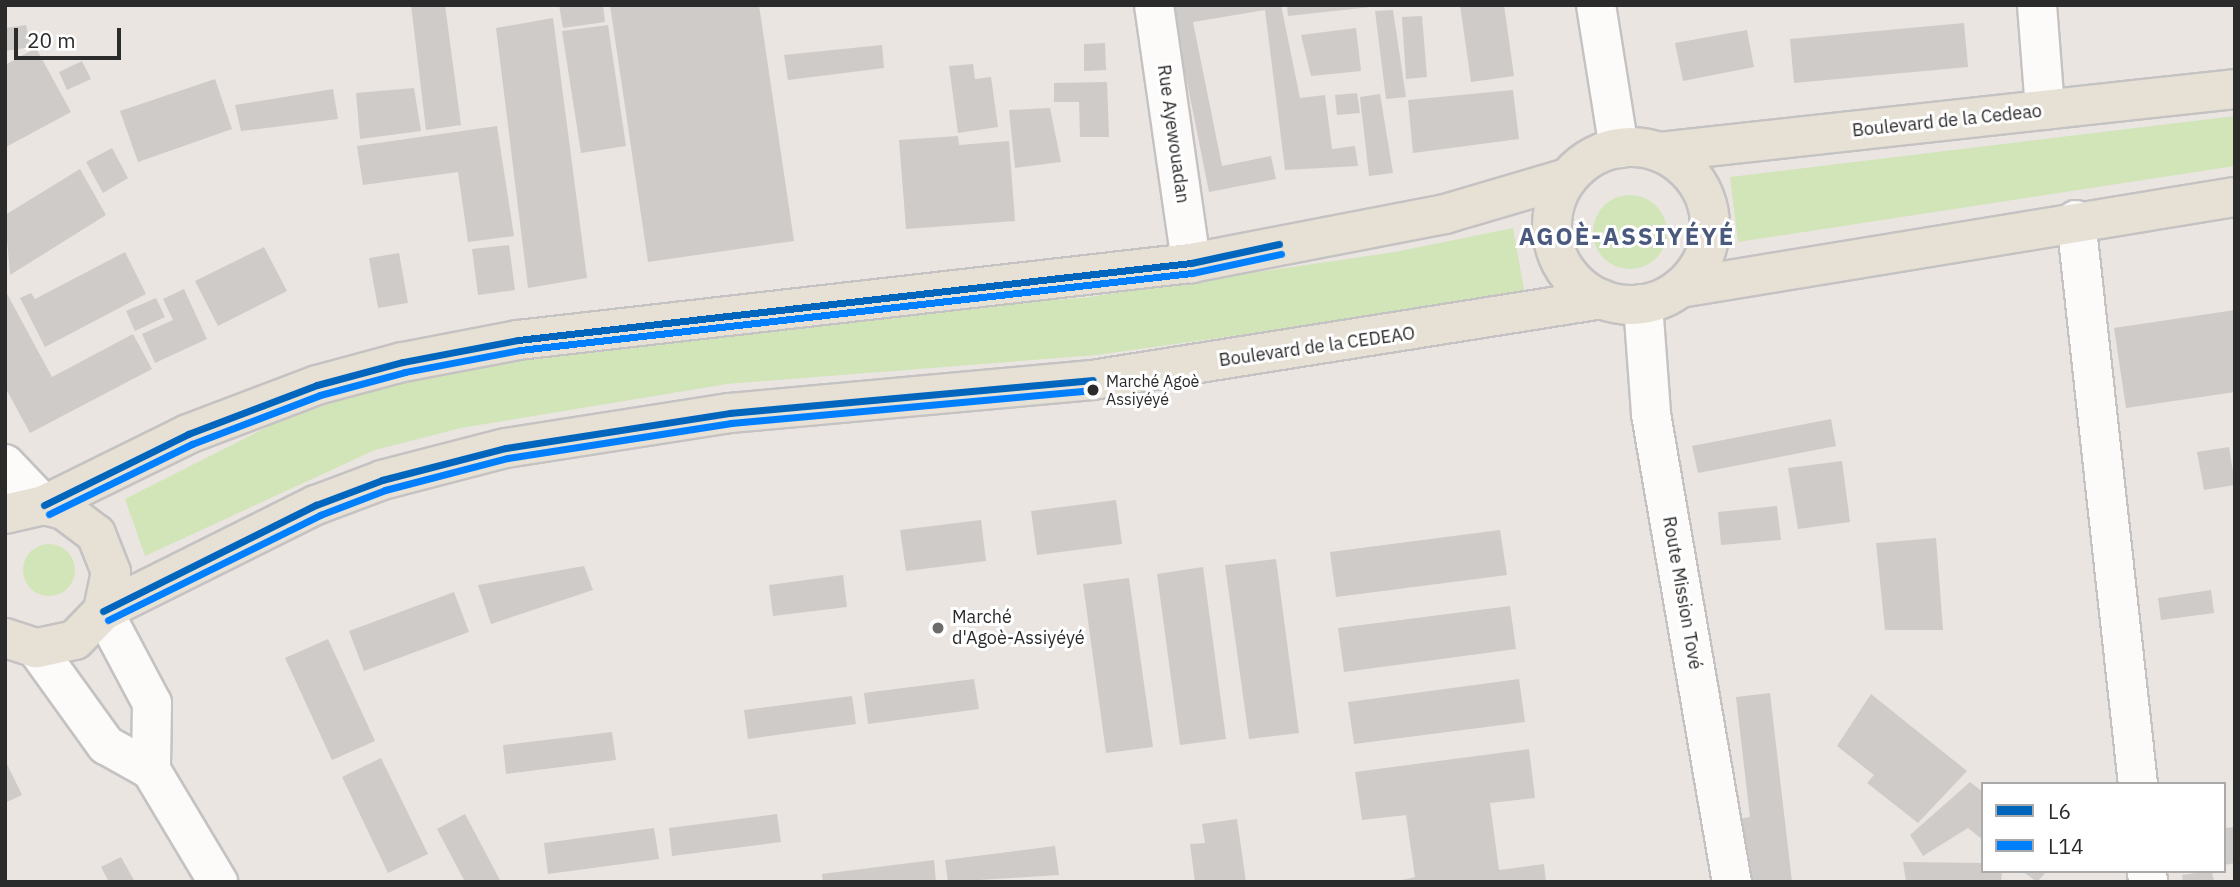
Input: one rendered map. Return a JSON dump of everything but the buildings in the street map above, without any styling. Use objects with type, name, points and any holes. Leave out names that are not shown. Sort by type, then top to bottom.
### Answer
[{"type":"main road","name":"Boulevard de la Cedeao","points":[[1567,178],[1599,153],[1619,148],[1660,152],[2235,89]]},
{"type":"main road","points":[[1660,152],[1693,177],[1709,214],[1704,255],[1681,288]]},
{"type":"main road","points":[[5,514],[44,505],[188,434],[317,385],[403,362],[518,340],[1191,263],[1445,214],[1567,178]]},
{"type":"main road","points":[[1567,178],[1552,216],[1558,257],[1584,289],[1602,299],[1643,304],[1681,288],[2076,220],[2235,197]]},
{"type":"main road","name":"Boulevard de la CEDEAO","points":[[15,649],[75,640],[103,611],[316,505],[382,480],[506,449],[730,413],[1092,380],[1602,299]]},
{"type":"main road","points":[[44,505],[82,520],[106,551],[110,592],[103,611]]},
{"type":"street","name":"Rue Ayewouadan","points":[[1154,5],[1191,263]]},
{"type":"street","points":[[1596,5],[1619,148]]},
{"type":"street","points":[[2037,5],[2045,110]]},
{"type":"street","points":[[2076,220],[2138,782]]},
{"type":"street","name":"Route Mission Tové","points":[[1643,304],[1651,414],[1732,882]]},
{"type":"street","points":[[5,464],[44,505]]},
{"type":"street","points":[[103,611],[152,703],[151,770]]},
{"type":"street","points":[[15,649],[106,745],[151,770],[218,882]]},
{"type":"green space","points":[[2235,116],[2235,166],[1738,242],[1730,177]]},
{"type":"green space","points":[[1630,195],[1644,198],[1656,206],[1664,218],[1667,232],[1664,246],[1656,258],[1644,266],[1630,269],[1616,266],[1604,258],[1596,246],[1593,232],[1596,218],[1604,206],[1616,198]]},
{"type":"green space","points":[[1513,228],[1525,295],[1097,355],[727,384],[461,428],[375,450],[145,556],[125,499],[275,423],[380,386],[503,360],[928,308],[1082,298],[1395,252]]},
{"type":"green space","points":[[49,544],[59,546],[67,552],[73,560],[73,580],[67,588],[59,594],[49,596],[39,594],[31,588],[25,580],[23,570],[25,560],[31,552],[39,546]]},
{"type":"transit line","name":"L6","points":[[44,505],[188,434],[317,385],[403,362],[518,340],[1191,263],[1279,244]]},
{"type":"transit line","name":"L14","points":[[49,514],[192,444],[320,395],[405,372],[520,350],[1192,273],[1281,254]]},
{"type":"transit line","name":"L6","points":[[103,611],[316,505],[382,480],[506,448],[730,413],[1092,380]]},
{"type":"transit line","name":"L14","points":[[108,620],[320,515],[385,490],[508,458],[731,423],[1093,390]]},
{"type":"place","name":"Marché Agoè Assiyéyé","points":[[1093,390]]},
{"type":"place","name":"Marché d'Agoè-Assiyéyé","points":[[938,628]]},
{"type":"district","name":"AGOÈ-ASSIYÉYÉ","points":[[1627,237]]}]
